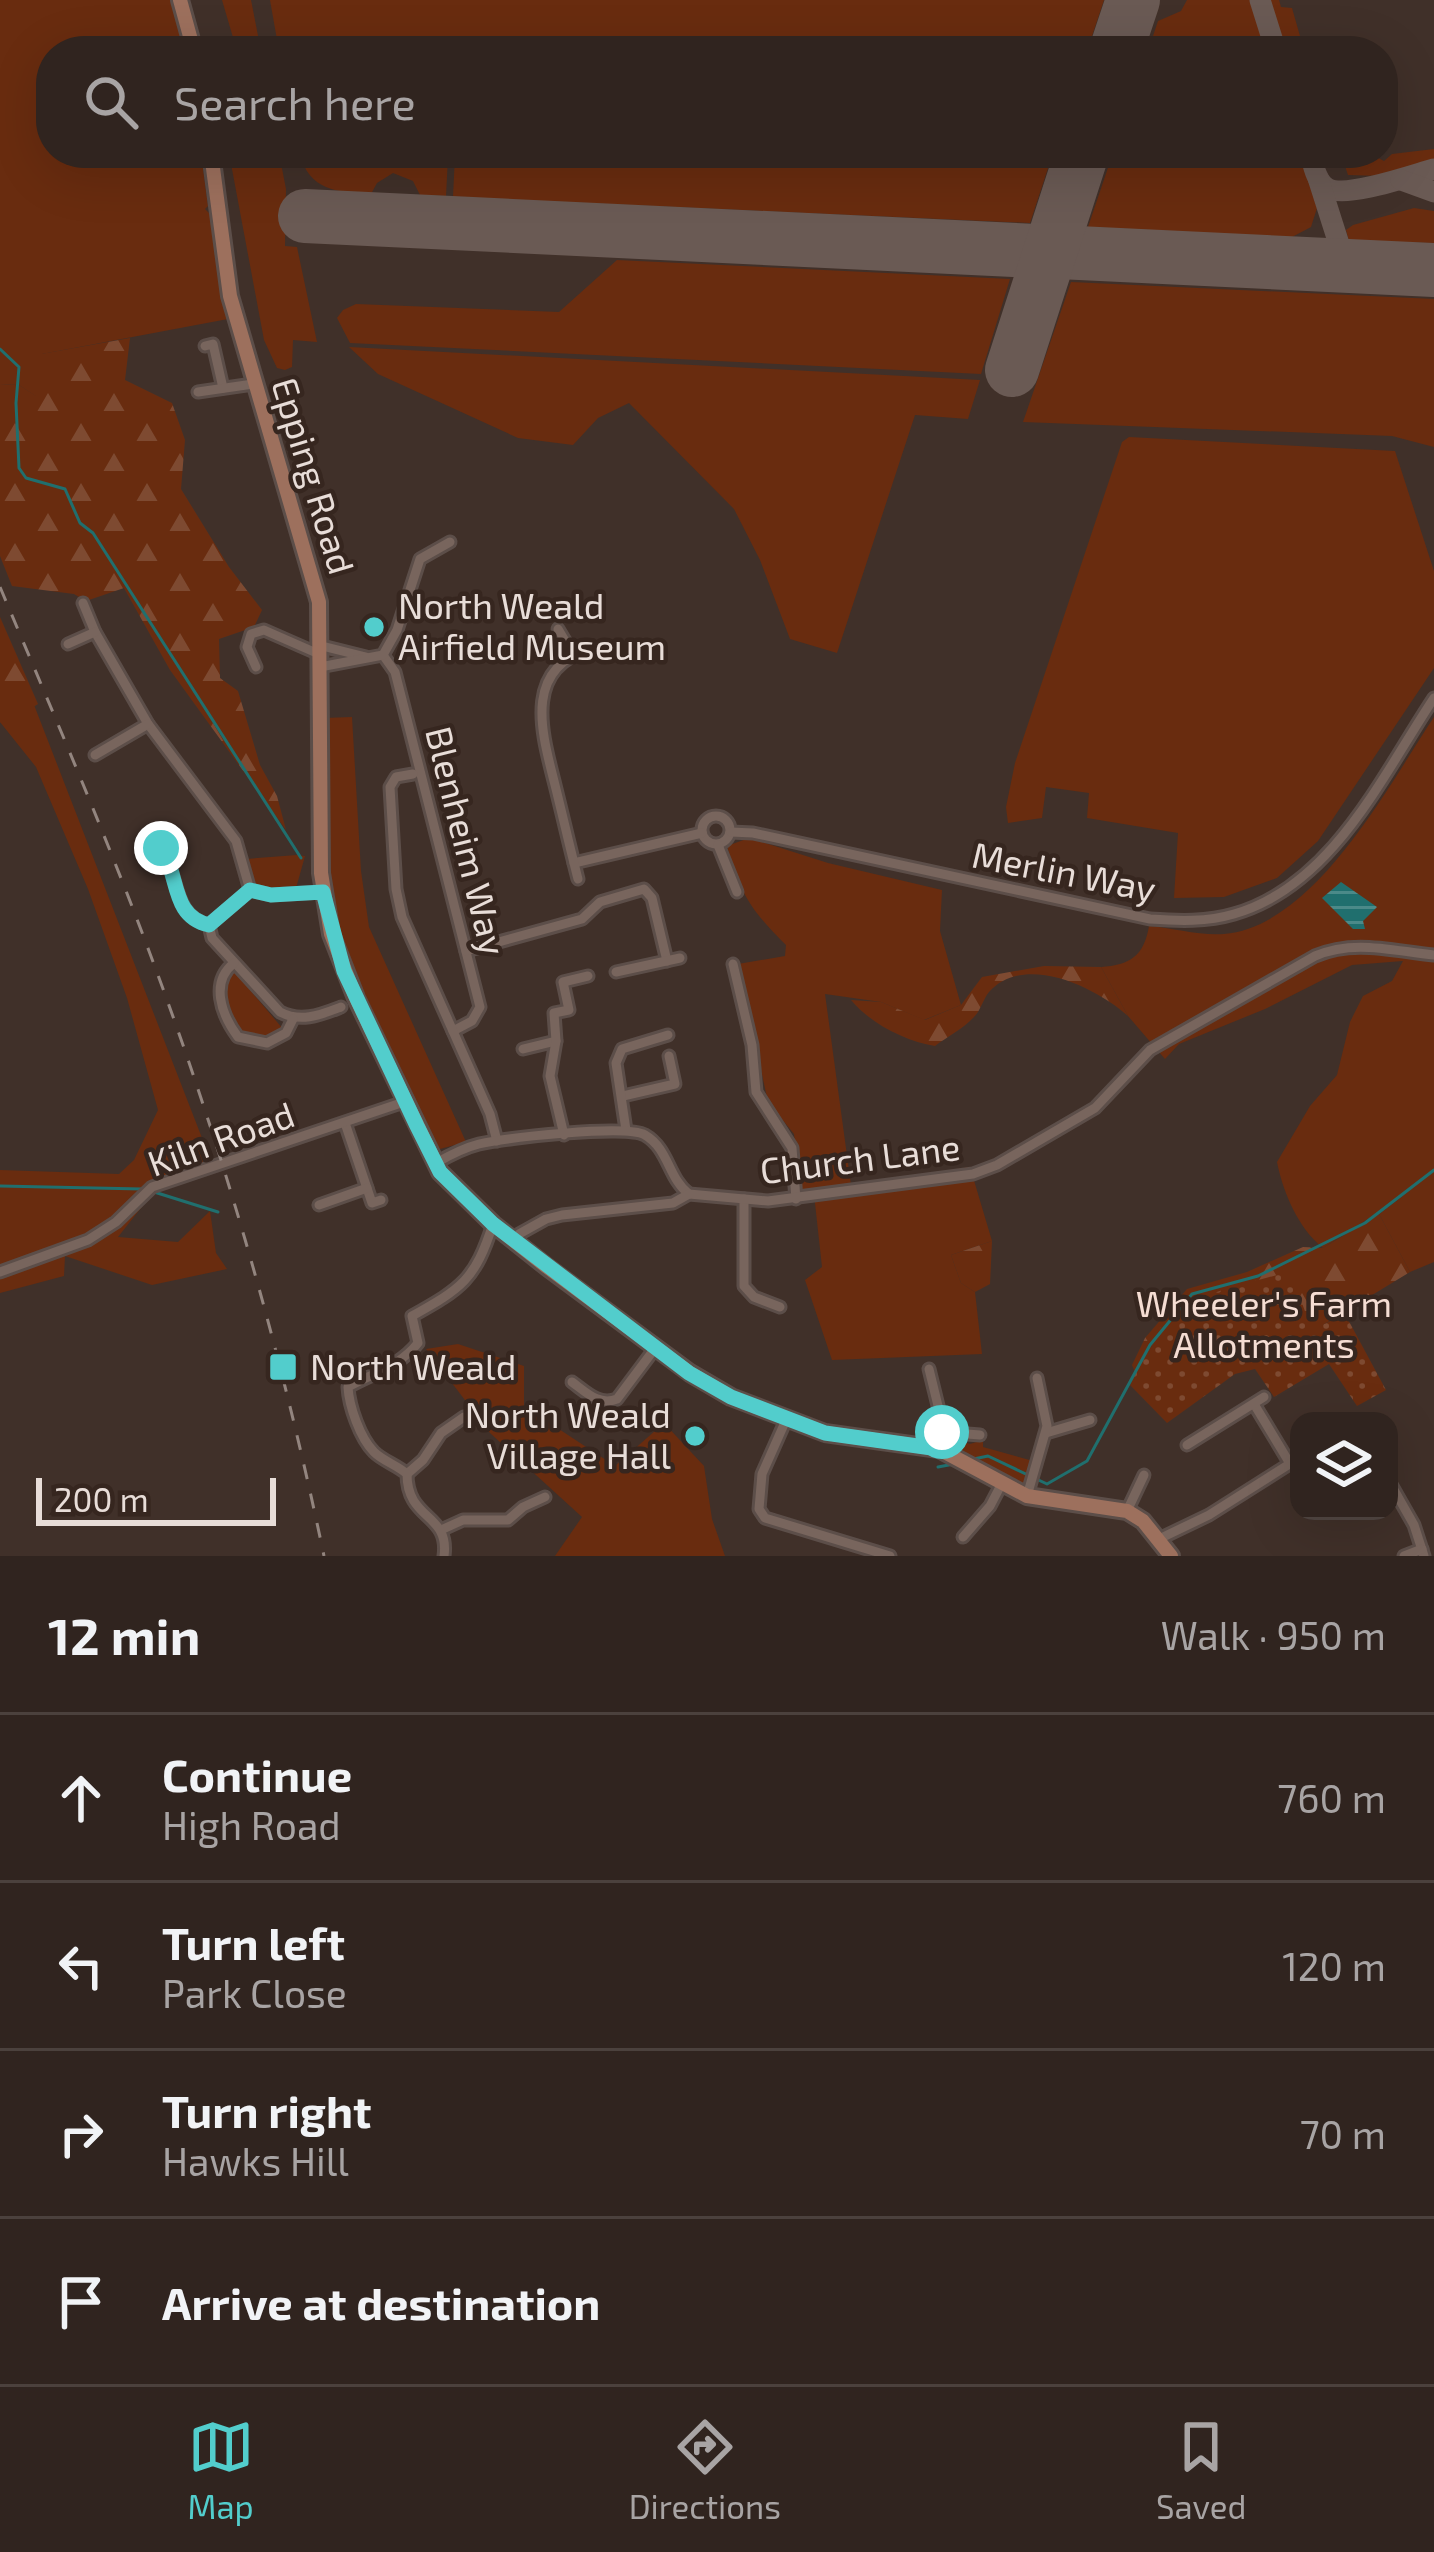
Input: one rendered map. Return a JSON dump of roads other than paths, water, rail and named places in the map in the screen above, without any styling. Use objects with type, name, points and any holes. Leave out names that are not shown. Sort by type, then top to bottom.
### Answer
[{"type":"main road","points":[[181,0],[190,36]]},
{"type":"main road","name":"Epping Road","points":[[213,168],[230,296],[316,588],[323,892],[344,971],[436,1162],[450,1184],[493,1224],[717,1389],[786,1420],[847,1438],[939,1449]]},
{"type":"main road","points":[[939,1449],[1028,1496],[1127,1511],[1143,1521],[1171,1556]]},
{"type":"street","points":[[205,346],[213,344],[223,388]]},
{"type":"street","points":[[197,392],[253,384]]},
{"type":"street","points":[[321,656],[383,655],[397,630],[420,559],[450,542]]},
{"type":"street","points":[[83,603],[148,724],[236,841],[250,890]]},
{"type":"street","points":[[558,629],[573,653]]},
{"type":"street","points":[[256,667],[247,647],[251,634],[264,630],[321,656],[361,662],[366,657]]},
{"type":"street","points":[[68,644],[95,632]]},
{"type":"street","points":[[578,879],[542,732],[542,699],[550,676],[573,653],[591,648]]},
{"type":"street","name":"Blenheim Way","points":[[383,655],[395,672],[466,951],[478,1016],[453,1031]]},
{"type":"street","name":"Merlin Way","points":[[730,832],[753,833],[1150,920],[1194,921],[1233,915],[1275,899],[1314,867],[1346,831],[1434,698]]},
{"type":"street","points":[[95,754],[148,724]]},
{"type":"street","points":[[413,774],[396,777],[390,787],[396,889],[410,938],[490,1114],[497,1141]]},
{"type":"street","points":[[717,816],[726,820],[730,832],[718,844],[706,840],[702,832],[706,821],[717,816]]},
{"type":"street","points":[[574,863],[702,832]]},
{"type":"street","points":[[152,842],[167,856],[183,910],[194,921],[209,925]]},
{"type":"street","points":[[718,844],[737,892]]},
{"type":"street","points":[[466,951],[582,919],[600,902],[644,889],[652,898],[667,961]]},
{"type":"street","points":[[250,890],[271,895],[323,892]]},
{"type":"street","points":[[209,925],[250,890]]},
{"type":"street","points":[[209,925],[212,938],[280,1012],[293,1019],[341,1007]]},
{"type":"street","name":"Church Lane","points":[[519,1234],[562,1215],[673,1203],[689,1194],[796,1199],[949,1179],[997,1165],[1095,1108],[1150,1050],[1337,946],[1434,955]]},
{"type":"street","points":[[616,972],[680,958]]},
{"type":"street","points":[[234,963],[222,973],[218,986],[238,1037],[267,1043],[286,1033],[293,1019]]},
{"type":"street","points":[[733,964],[752,1045],[756,1092],[793,1148],[796,1199]]},
{"type":"street","points":[[564,1135],[550,1076],[556,1041],[554,1013],[569,1010],[563,982],[588,976]]},
{"type":"street","points":[[626,1130],[616,1063],[622,1049],[668,1035]]},
{"type":"street","points":[[523,1049],[556,1041]]},
{"type":"street","points":[[622,1096],[675,1084],[669,1056]]},
{"type":"street","name":"Kiln Road","points":[[0,1272],[88,1240],[116,1222],[152,1187],[404,1102]]},
{"type":"street","points":[[346,1123],[372,1203],[381,1200]]},
{"type":"street","points":[[436,1162],[497,1141],[626,1130],[651,1139],[663,1151],[676,1182],[689,1194]]},
{"type":"street","points":[[319,1204],[367,1188]]},
{"type":"street","points":[[744,1199],[744,1286],[754,1297],[780,1307]]},
{"type":"street","points":[[444,1556],[441,1530],[410,1501],[406,1474],[368,1444],[348,1400],[348,1387],[409,1355],[418,1343],[412,1316],[462,1286],[479,1261],[493,1224]]},
{"type":"street","points":[[572,1382],[595,1399],[607,1403],[617,1399],[656,1347]]},
{"type":"street","points":[[929,1369],[942,1432],[939,1449]]},
{"type":"street","points":[[1028,1496],[1046,1433],[1037,1378]]},
{"type":"street","points":[[1187,1445],[1259,1401],[1290,1453]]},
{"type":"street","points":[[406,1474],[423,1460],[441,1433],[464,1418]]},
{"type":"street","points":[[786,1420],[762,1474],[759,1509],[765,1518],[890,1556]]},
{"type":"street","points":[[1046,1433],[1090,1420]]},
{"type":"street","points":[[942,1432],[980,1436]]},
{"type":"street","points":[[1159,1540],[1209,1515],[1290,1463]]},
{"type":"street","points":[[1127,1511],[1144,1474]]},
{"type":"street","points":[[963,1537],[1001,1485]]},
{"type":"street","points":[[1398,1496],[1423,1553],[1404,1556]]},
{"type":"street","points":[[441,1530],[463,1520],[507,1520],[545,1497]]},
{"type":"street","points":[[507,1520],[509,1537]]},
{"type":"water","points":[[1341,882],[1377,907],[1363,921],[1365,929],[1353,929],[1322,898]]},
{"type":"waterway","points":[[0,349],[19,367],[19,468],[26,478],[65,489],[80,523],[93,533],[301,858]]},
{"type":"waterway","points":[[969,1460],[988,1456],[1047,1484],[1087,1461],[1150,1345],[1192,1294],[1258,1276],[1365,1223],[1434,1170]]},
{"type":"waterway","points":[[0,1186],[142,1189]]},
{"type":"waterway","points":[[151,1191],[218,1212]]},
{"type":"waterway","points":[[938,1467],[954,1464]]},
{"type":"railway","points":[[0,587],[131,905],[202,1100],[269,1326],[324,1556]]},
{"type":"place","name":"North Weald Airfield Museum","points":[[374,627]]},
{"type":"place","name":"North Weald","points":[[283,1367]]},
{"type":"place","name":"North Weald Village Hall","points":[[695,1436]]},
{"type":"park label","name":"Wheeler's Farm Allotments","points":[[1264,1324]]}]
